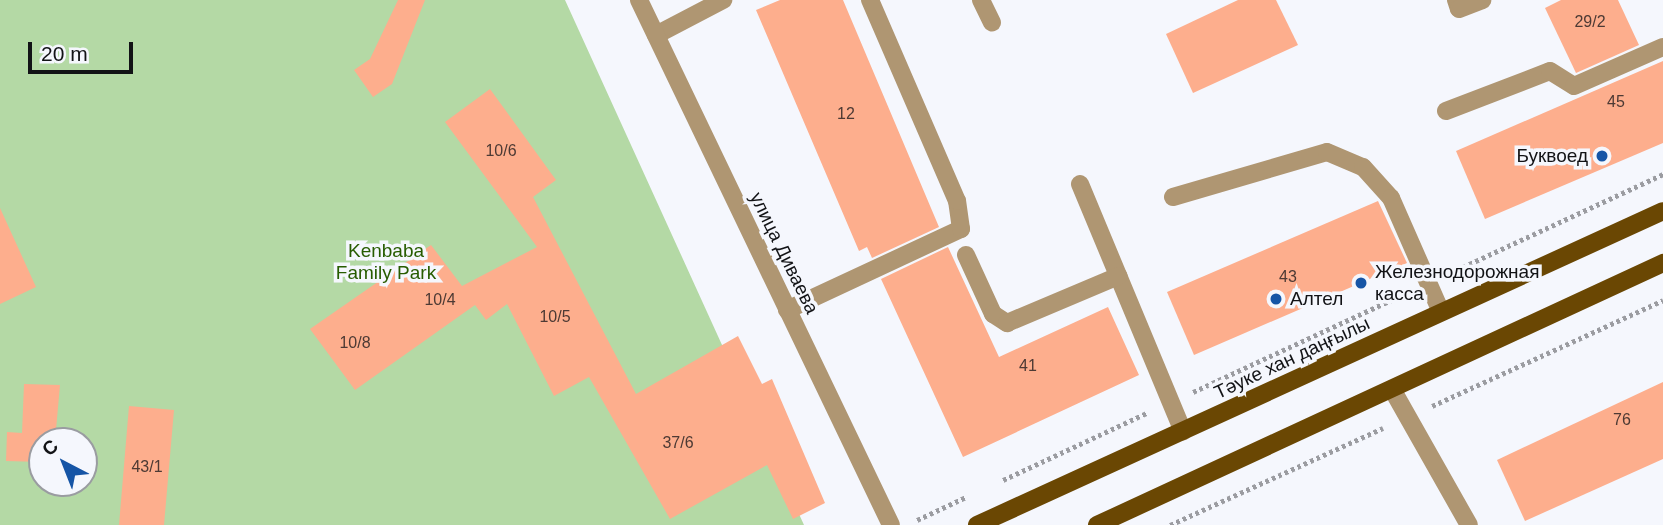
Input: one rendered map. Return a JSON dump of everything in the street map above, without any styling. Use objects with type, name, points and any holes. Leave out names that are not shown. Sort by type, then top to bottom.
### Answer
[{"type":"main road","name":"Тәуке хан даңғылы","points":[[977,525],[1663,211]]},
{"type":"main road","points":[[1097,525],[1663,263]]},
{"type":"street","name":"улица Диваева","points":[[639,0],[891,525]]},
{"type":"street","points":[[656,35],[723,0]]},
{"type":"street","points":[[787,310],[961,229],[957,201],[870,0]]},
{"type":"street","points":[[981,0],[992,23]]},
{"type":"street","points":[[1455,0],[1459,9],[1482,0]]},
{"type":"street","points":[[1446,111],[1550,71],[1574,86],[1663,47]]},
{"type":"street","points":[[1173,197],[1328,152],[1363,167],[1391,198],[1431,282],[1441,312]]},
{"type":"street","points":[[1080,184],[1183,431]]},
{"type":"street","points":[[966,255],[993,314],[1007,323],[1118,276]]},
{"type":"street","points":[[1392,389],[1469,525]]},
{"type":"path","points":[[995,484],[1663,174]]},
{"type":"path","points":[[907,525],[970,496]]},
{"type":"green space","name":"Kenbaba Family Park","points":[[0,0],[565,0],[804,525],[0,525]]},
{"type":"building","points":[[398,0],[425,0],[392,84],[373,97],[354,70],[370,59]]},
{"type":"building","points":[[780,0],[843,0],[939,227],[872,258],[867,247],[859,251],[756,10]]},
{"type":"building","points":[[1238,0],[1276,0],[1298,45],[1193,93],[1166,34]]},
{"type":"building","points":[[1561,0],[1618,0],[1639,45],[1576,73],[1545,8]]},
{"type":"building","points":[[1663,61],[1663,143],[1485,219],[1456,151]]},
{"type":"building","points":[[490,89],[556,180],[533,197],[636,394],[738,336],[762,384],[772,379],[825,503],[793,519],[767,465],[670,519],[589,377],[554,396],[507,304],[486,320],[475,305],[355,390],[310,329],[431,245],[462,286],[537,247],[445,122]]},
{"type":"building","points":[[1378,201],[1407,263],[1194,355],[1167,292]]},
{"type":"building","points":[[0,208],[36,287],[0,304]]},
{"type":"building","points":[[948,247],[999,357],[1108,307],[1139,375],[963,457],[881,279]]},
{"type":"building","points":[[1663,382],[1663,459],[1525,521],[1497,460]]},
{"type":"building","points":[[24,384],[60,385],[56,427],[28,427],[28,462],[6,461],[7,432],[22,433]]},
{"type":"building","points":[[129,406],[174,410],[164,525],[119,525]]},
{"type":"place","name":"Буквоед","points":[[1602,156]]},
{"type":"place","name":"Железнодорожная касса","points":[[1361,283]]},
{"type":"place","name":"Алтел","points":[[1276,299]]}]
